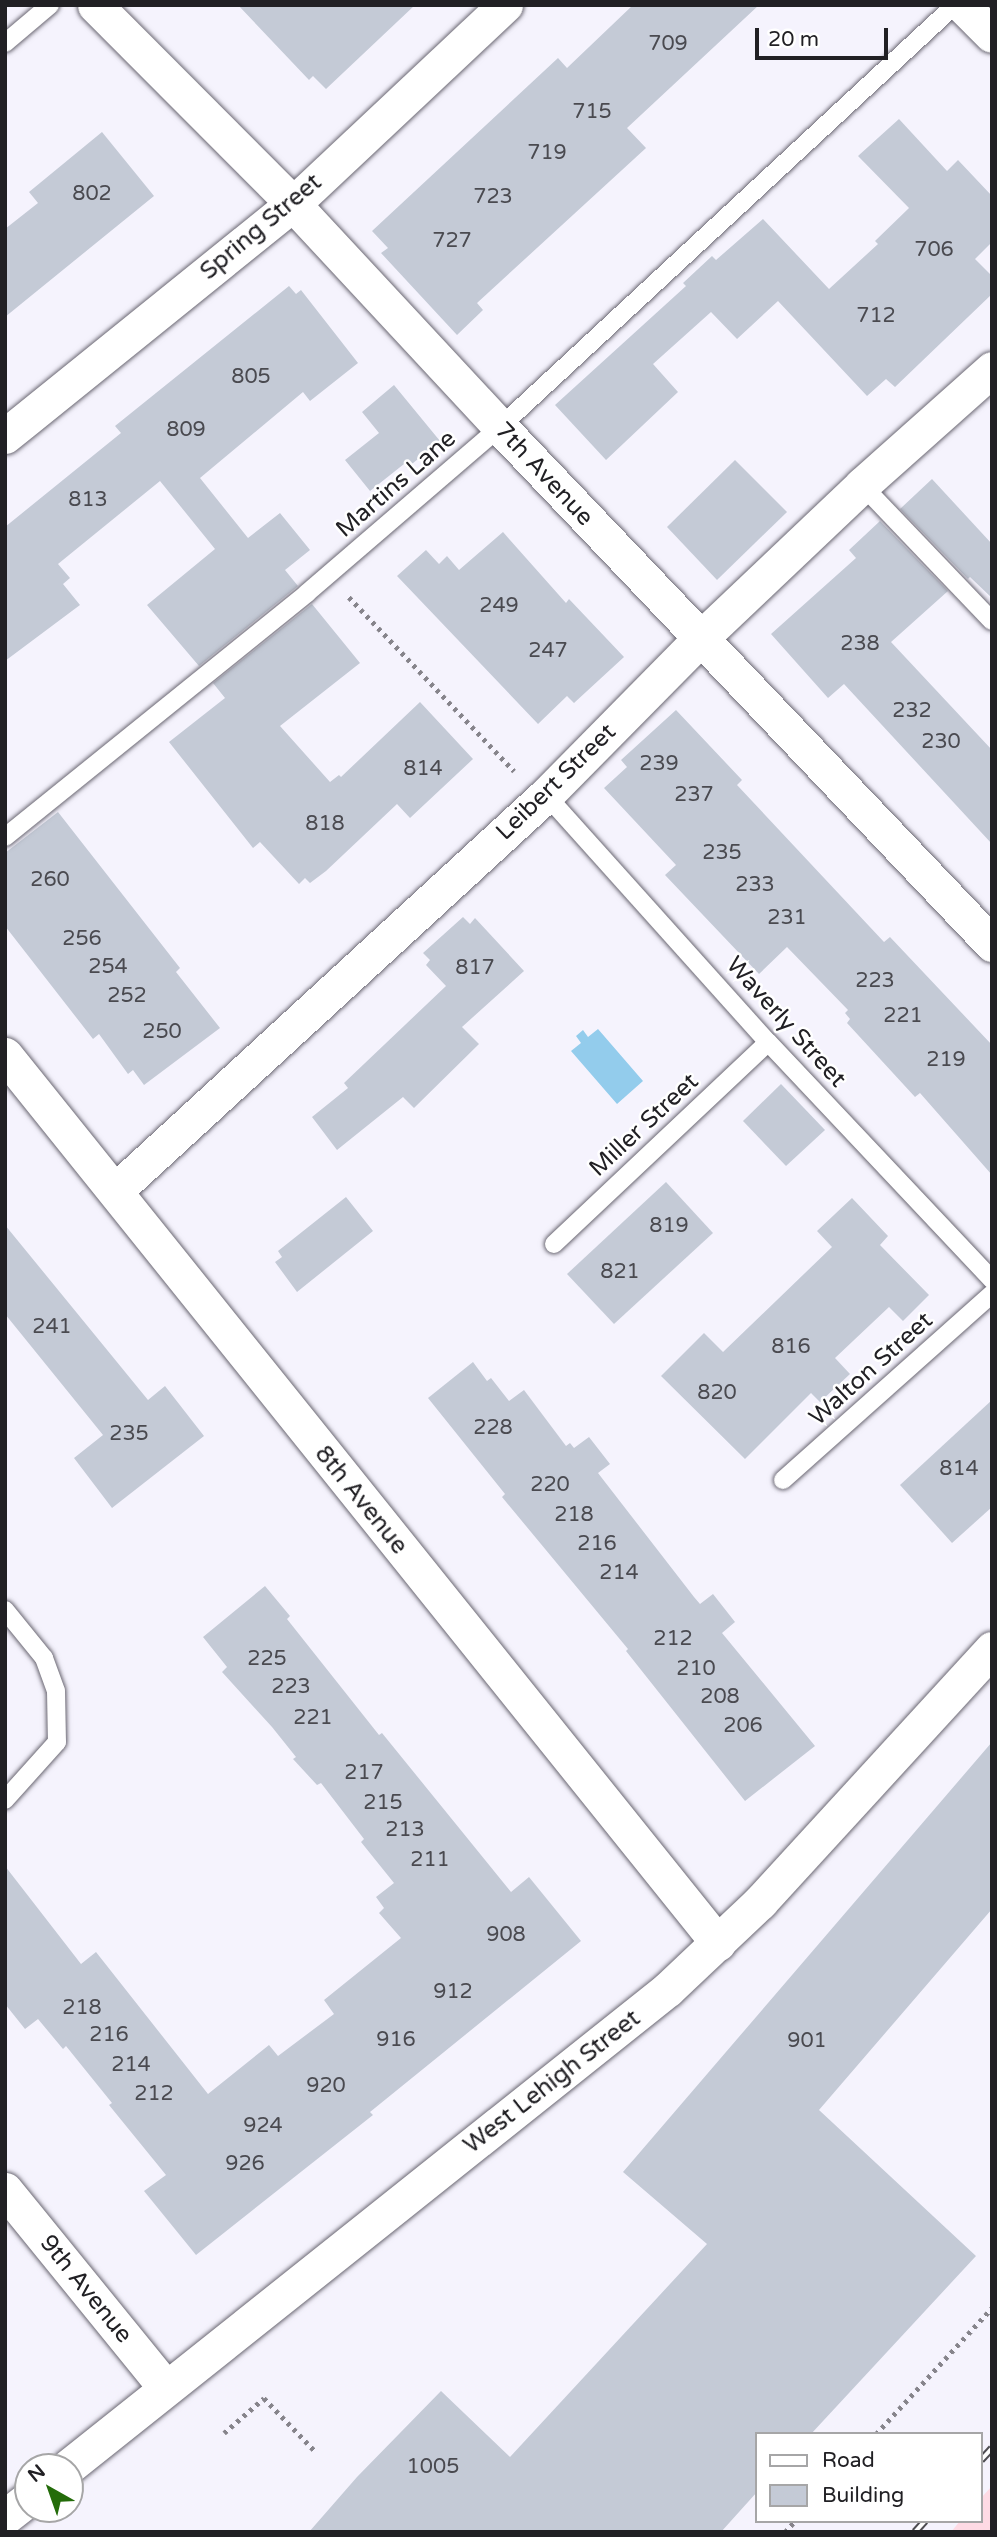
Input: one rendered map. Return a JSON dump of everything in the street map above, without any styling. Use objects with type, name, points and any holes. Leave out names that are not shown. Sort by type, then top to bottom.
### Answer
[{"type":"street","name":"7th Avenue","points":[[95,5],[293,204],[700,639],[992,944]]},
{"type":"street","name":"Spring Street","points":[[5,436],[293,204],[505,5]]},
{"type":"street","points":[[962,5],[992,35]]},
{"type":"street","name":"Leibert Street","points":[[115,1191],[546,794],[700,639],[862,485],[992,369]]},
{"type":"street","name":"8th Avenue","points":[[5,1055],[718,1943]]},
{"type":"street","name":"West Lehigh Street","points":[[84,2454],[668,1989],[760,1902],[992,1649]]},
{"type":"street","name":"9th Avenue","points":[[5,2190],[166,2388]]},
{"type":"lane","points":[[5,43],[50,5]]},
{"type":"lane","name":"Martins Lane","points":[[5,837],[328,575],[500,427],[955,5]]},
{"type":"lane","points":[[862,485],[992,621]]},
{"type":"lane","name":"Waverly Street","points":[[546,794],[768,1042],[992,1280]]},
{"type":"lane","name":"Miller Street","points":[[554,1244],[768,1042]]},
{"type":"lane","name":"Walton Street","points":[[783,1480],[992,1294]]},
{"type":"lane","points":[[5,1611],[44,1658],[56,1691],[57,1742],[5,1800]]},
{"type":"path","points":[[328,575],[507,766],[546,794]]},
{"type":"path","points":[[878,2432],[992,2308]]},
{"type":"path","points":[[225,2433],[264,2398],[315,2451]]},
{"type":"shaded area","points":[[992,2486],[992,2532],[951,2532],[958,2523],[983,2523],[983,2496]]},
{"type":"water","points":[[598,1029],[643,1081],[617,1104],[571,1051],[581,1043],[576,1036],[583,1030],[588,1037]]},
{"type":"building","points":[[238,5],[415,5],[326,89],[313,76],[309,80]]},
{"type":"building","points":[[633,5],[759,5],[627,128],[646,148],[477,303],[483,310],[457,335],[381,253],[388,248],[372,231],[558,58],[567,68]]},
{"type":"building","points":[[899,119],[947,171],[958,160],[992,196],[992,242],[975,259],[992,276],[992,294],[895,387],[886,379],[867,396],[778,301],[737,339],[711,312],[653,364],[678,392],[606,460],[555,405],[686,286],[683,283],[712,256],[716,260],[763,219],[829,289],[878,244],[875,241],[909,208],[858,156]]},
{"type":"building","points":[[102,132],[154,196],[5,317],[5,229],[38,203],[29,192]]},
{"type":"building","points":[[289,286],[296,294],[301,290],[358,363],[310,401],[303,392],[200,478],[248,538],[280,513],[310,550],[285,570],[298,586],[199,666],[147,605],[215,549],[160,481],[58,564],[70,578],[63,584],[80,605],[5,661],[5,527],[121,433],[115,426]]},
{"type":"building","points":[[394,385],[440,441],[407,468],[404,464],[370,491],[345,460],[379,433],[362,412]]},
{"type":"building","points":[[735,460],[787,512],[717,580],[667,527]]},
{"type":"building","points":[[932,479],[992,544],[992,598],[970,577],[968,579],[900,509]]},
{"type":"building","points":[[880,521],[948,591],[891,642],[992,750],[992,844],[844,684],[828,698],[771,634],[856,558],[849,550]]},
{"type":"building","points":[[503,532],[566,603],[569,599],[624,657],[574,703],[567,696],[538,724],[397,576],[426,550],[439,564],[447,556],[459,570]]},
{"type":"building","points":[[312,604],[360,663],[280,726],[330,782],[339,775],[341,777],[420,702],[473,759],[410,818],[397,804],[326,871],[310,883],[305,878],[299,884],[260,842],[253,848],[169,742],[225,698],[213,683]]},
{"type":"building","points":[[676,710],[742,780],[737,785],[884,942],[890,937],[992,1045],[992,1175],[920,1093],[915,1097],[847,1023],[850,1019],[845,1013],[848,1010],[787,947],[759,974],[665,875],[676,865],[604,788],[627,767],[621,760]]},
{"type":"building","points":[[58,812],[180,968],[176,972],[220,1028],[144,1085],[133,1070],[128,1074],[99,1034],[93,1039],[5,926],[5,853]]},
{"type":"building","points":[[463,917],[470,924],[475,918],[524,971],[462,1027],[479,1044],[414,1108],[403,1097],[337,1150],[312,1117],[348,1088],[344,1083],[446,986],[426,965],[430,960],[423,953]]},
{"type":"building","points":[[781,1084],[825,1130],[786,1166],[743,1121]]},
{"type":"building","points":[[666,1182],[713,1233],[614,1324],[567,1274]]},
{"type":"building","points":[[346,1197],[373,1231],[297,1292],[275,1262],[282,1257],[278,1251]]},
{"type":"building","points":[[852,1198],[888,1236],[880,1245],[929,1295],[903,1321],[889,1307],[835,1358],[850,1374],[820,1402],[811,1393],[745,1459],[661,1376],[704,1333],[723,1352],[832,1247],[817,1231]]},
{"type":"building","points":[[5,1225],[148,1400],[165,1386],[204,1436],[112,1508],[74,1458],[103,1435],[5,1314]]},
{"type":"building","points":[[473,1362],[487,1381],[491,1378],[509,1401],[524,1390],[566,1446],[570,1443],[574,1448],[589,1437],[610,1464],[598,1473],[700,1604],[713,1594],[735,1622],[722,1633],[815,1746],[745,1801],[626,1651],[628,1649],[502,1497],[505,1494],[428,1398]]},
{"type":"building","points":[[992,1400],[992,1507],[952,1543],[900,1485]]},
{"type":"building","points":[[265,1586],[290,1616],[287,1619],[379,1735],[382,1733],[511,1892],[529,1877],[581,1941],[370,2112],[373,2115],[196,2255],[144,2191],[166,2175],[109,2105],[112,2103],[66,2046],[63,2049],[38,2019],[25,2029],[5,2004],[5,1866],[81,1964],[96,1952],[208,2094],[269,2045],[278,2056],[334,2014],[324,2000],[401,1938],[379,1913],[384,1908],[376,1897],[394,1883],[361,1842],[364,1839],[321,1783],[317,1785],[293,1759],[296,1757],[272,1727],[222,1672],[227,1667],[203,1637]]},
{"type":"building","points":[[992,1742],[992,1909],[819,2110],[976,2256],[813,2432],[755,2432],[755,2494],[721,2532],[309,2532],[357,2477],[441,2391],[510,2457],[707,2244],[623,2172]]},
{"type":"railway","points":[[983,2458],[992,2448]]},
{"type":"railway","points":[[915,2532],[923,2523]]}]
